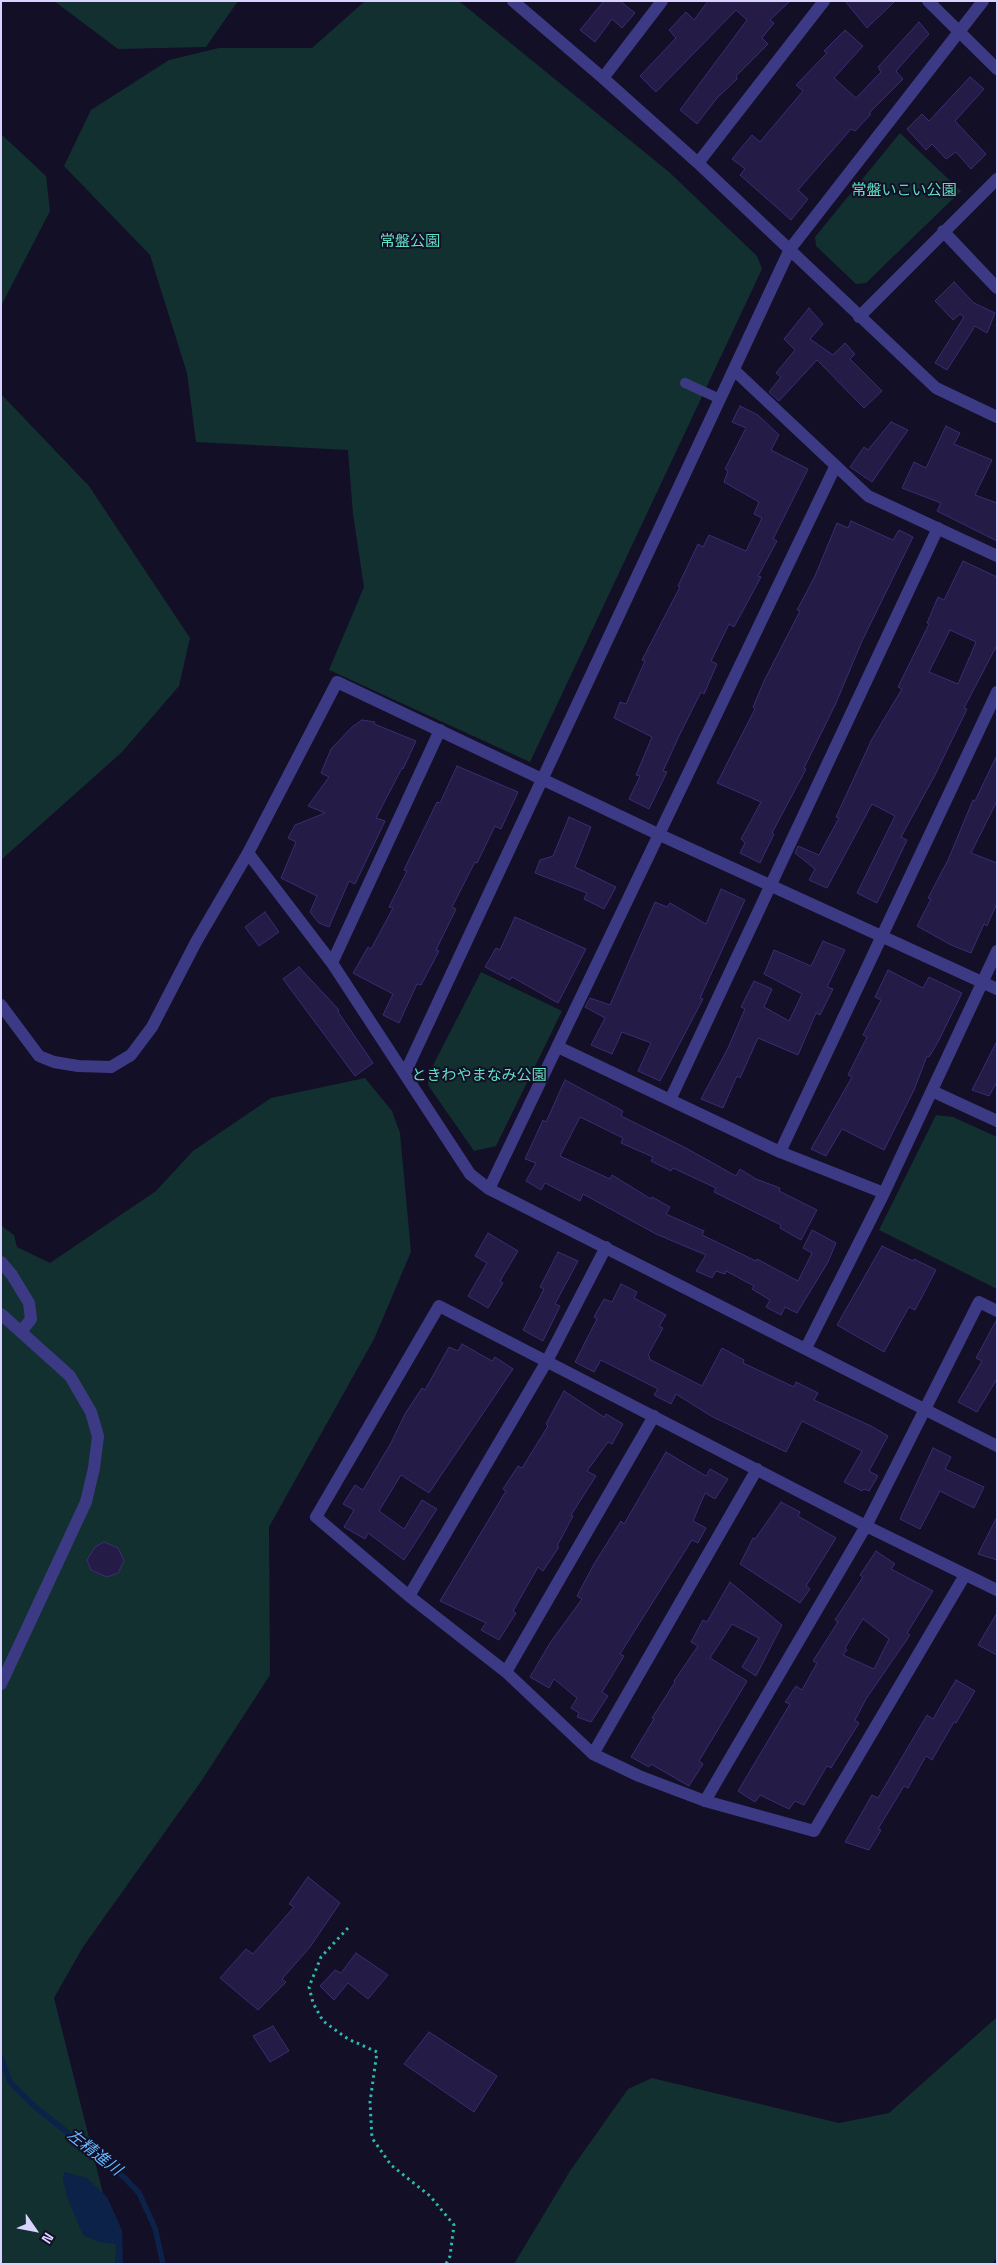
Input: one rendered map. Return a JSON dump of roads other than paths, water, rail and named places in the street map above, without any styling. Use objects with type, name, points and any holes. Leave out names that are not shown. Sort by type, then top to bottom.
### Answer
[{"type":"street","points":[[513,1],[698,163],[936,388],[997,417]]},
{"type":"street","points":[[603,78],[662,1]]},
{"type":"street","points":[[698,163],[824,1]]},
{"type":"street","points":[[928,1],[997,69]]},
{"type":"street","points":[[405,1073],[790,249],[983,1]]},
{"type":"street","points":[[859,317],[997,179]]},
{"type":"street","points":[[943,232],[997,288]]},
{"type":"street","points":[[734,370],[868,496],[997,556]]},
{"type":"street","points":[[488,1189],[836,467]]},
{"type":"street","points":[[670,1100],[938,528]]},
{"type":"street","points":[[1,1005],[39,1056],[54,1062],[78,1066],[111,1067],[131,1055],[152,1026],[196,942],[248,853],[337,682],[542,780],[997,990]]},
{"type":"street","points":[[780,1152],[997,692]]},
{"type":"street","points":[[332,963],[440,730]]},
{"type":"street","points":[[248,853],[332,963],[470,1174],[488,1189],[997,1446]]},
{"type":"street","points":[[806,1348],[884,1193],[997,951]]},
{"type":"street","points":[[558,1047],[780,1152],[884,1193]]},
{"type":"street","points":[[932,1090],[997,1121]]},
{"type":"street","points":[[409,1596],[547,1361],[606,1247]]},
{"type":"street","points":[[1,1262],[12,1275],[29,1303],[30,1319],[21,1332]]},
{"type":"street","points":[[705,1801],[866,1526],[979,1302],[997,1311]]},
{"type":"street","points":[[964,1575],[814,1830],[705,1801],[639,1776],[593,1754],[506,1672],[409,1596],[316,1517],[439,1306],[866,1526],[997,1590]]},
{"type":"street","points":[[1,1314],[70,1376],[91,1412],[98,1436],[94,1468],[86,1502],[1,1684]]},
{"type":"street","points":[[506,1672],[654,1416]]},
{"type":"street","points":[[593,1754],[756,1469]]},
{"type":"lane","points":[[685,383],[720,399]]},
{"type":"water","points":[[64,2172],[87,2178],[107,2197],[122,2230],[123,2264],[115,2264],[116,2244],[99,2242],[83,2235],[67,2197],[63,2179]]},
{"type":"waterway","name":"左精進川","points":[[1,2058],[10,2082],[34,2106],[125,2178],[139,2193],[155,2228],[163,2264]]},
{"type":"park label","name":"常盤いこい公園","points":[[904,191]]},
{"type":"park label","name":"常盤公園","points":[[410,242]]},
{"type":"park label","name":"ときわやまなみ公園","points":[[479,1076]]}]
